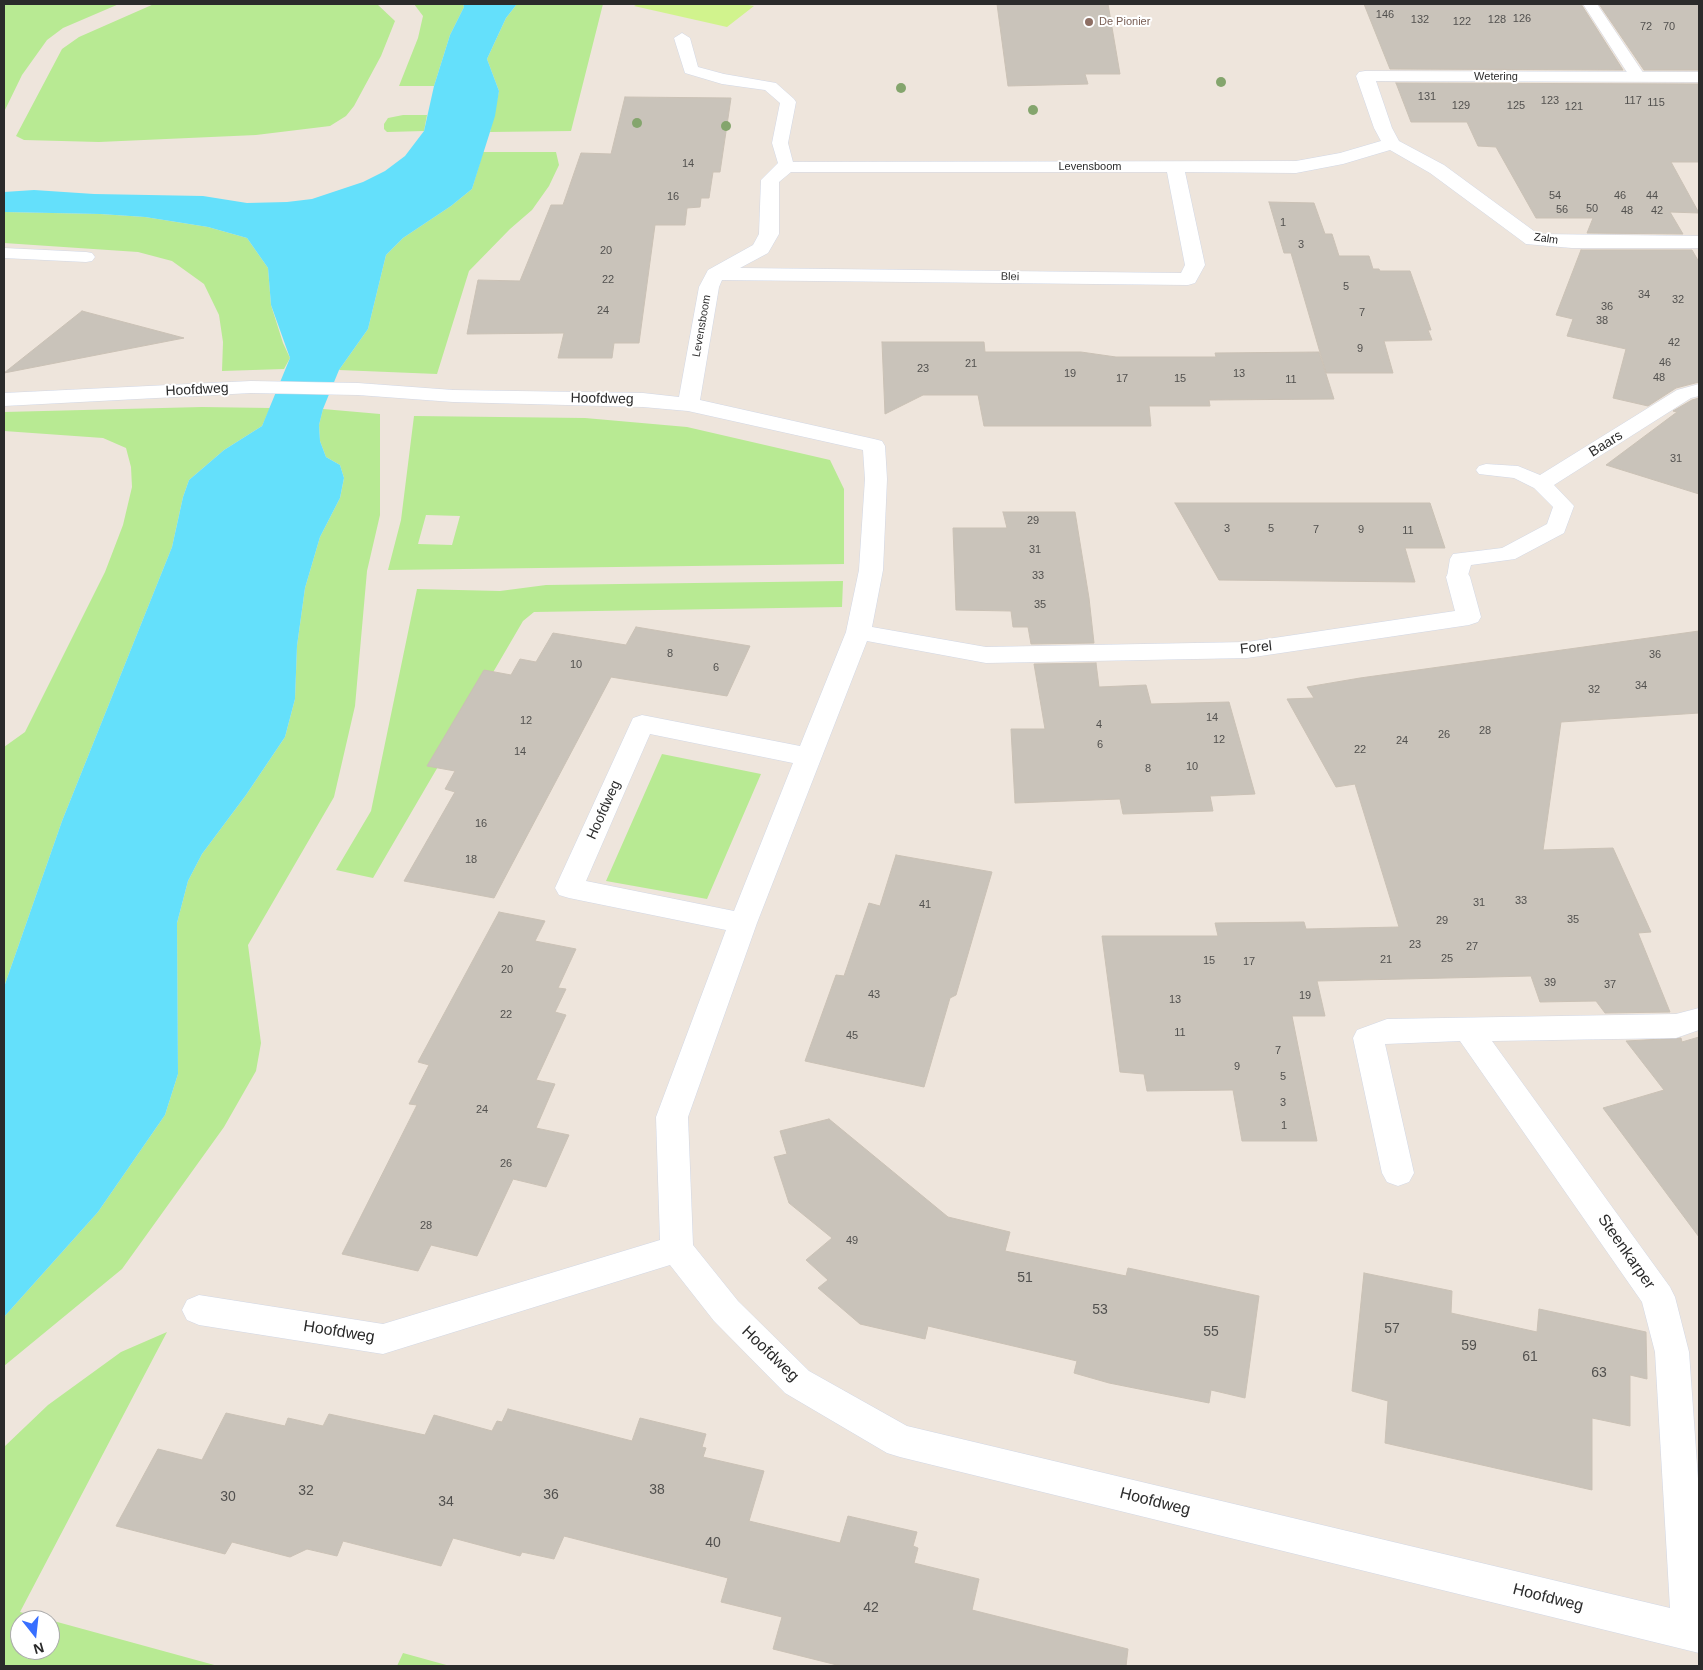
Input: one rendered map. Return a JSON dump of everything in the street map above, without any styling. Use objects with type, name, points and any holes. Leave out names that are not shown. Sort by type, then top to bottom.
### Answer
[{"type":"street","name":"Wetering","points":[[1392,144],[1383,128],[1365,76],[1699,77]]},
{"type":"street","name":"Levensboom","points":[[786,166],[1296,167],[1343,158],[1392,144]]},
{"type":"street","name":"Zalm","points":[[1392,144],[1437,169],[1533,240],[1572,242],[1699,242]]},
{"type":"street","points":[[715,274],[761,250],[769,234],[770,180],[786,166]]},
{"type":"street","name":"Blei","points":[[715,274],[1188,279],[1195,265],[1175,167]]},
{"type":"street","name":"Levensboom","points":[[688,404],[708,287],[715,274]]},
{"type":"street","name":"Hoofdweg","points":[[4,399],[251,387],[358,389],[453,396],[643,400],[688,404],[874,446],[876,479],[871,570],[858,632],[743,923],[672,1117],[677,1249],[726,1311],[797,1382],[900,1441],[1695,1633]]},
{"type":"street","name":"Forel","points":[[858,632],[986,655],[1247,650],[1469,617],[1458,576]]},
{"type":"street","name":"Hoofdweg","points":[[743,923],[569,888],[642,724],[809,757]]},
{"type":"street","points":[[1398,1174],[1368,1038],[1387,1031],[1676,1026],[1699,1019]]},
{"type":"street","name":"Steenkarper","points":[[1468,1030],[1658,1297],[1672,1352],[1695,1633]]},
{"type":"street","name":"Hoofdweg","points":[[199,1310],[383,1339],[677,1249]]},
{"type":"lane","points":[[1590,4],[1638,77]]},
{"type":"lane","points":[[682,38],[691,70],[722,79],[770,86],[788,102],[780,143],[786,166]]},
{"type":"lane","points":[[4,253],[86,257]]},
{"type":"lane","name":"Baars","points":[[1541,484],[1684,394],[1699,390]]},
{"type":"lane","points":[[1486,470],[1518,472],[1541,484]]},
{"type":"lane","name":"Forel","points":[[1458,576],[1461,559],[1507,554],[1556,528],[1564,506],[1541,484]]},
{"type":"green space","points":[[4,4],[119,4],[63,28],[47,40],[22,75],[4,112]]},
{"type":"green space","points":[[154,4],[377,4],[395,21],[381,56],[354,106],[346,116],[330,126],[256,135],[99,142],[24,140],[16,136],[62,49],[79,37]]},
{"type":"green space","points":[[414,4],[463,4],[464,7],[450,35],[434,86],[399,86],[418,38],[423,16]]},
{"type":"green space","points":[[517,4],[603,4],[571,131],[490,132],[499,91],[487,59],[506,18]]},
{"type":"green space","points":[[638,4],[743,4],[754,6],[727,27],[634,6]]},
{"type":"green space","points":[[403,115],[427,115],[424,131],[387,132],[384,129],[384,124],[388,118]]},
{"type":"green space","points":[[483,152],[556,152],[559,165],[549,186],[532,210],[510,229],[469,271],[437,374],[339,370],[368,329],[386,255],[403,238],[451,206],[472,189]]},
{"type":"green space","points":[[4,212],[145,217],[208,227],[247,238],[268,268],[271,305],[283,343],[290,358],[284,369],[222,371],[223,342],[219,315],[204,284],[172,261],[138,252],[4,243]]},
{"type":"green space","points":[[202,407],[270,408],[262,426],[224,450],[189,480],[183,497],[172,547],[62,821],[4,987],[4,747],[25,732],[105,572],[123,525],[132,487],[131,467],[126,448],[103,438],[4,431],[4,412]]},
{"type":"green space","points":[[323,409],[380,414],[380,515],[367,571],[355,706],[334,797],[248,945],[261,1043],[256,1071],[224,1127],[122,1269],[4,1366],[4,1317],[98,1212],[165,1115],[178,1074],[177,923],[188,881],[202,854],[246,795],[285,737],[295,699],[297,646],[305,588],[320,537],[340,498],[344,478],[340,465],[326,457],[320,441],[319,425]]},
{"type":"green space","points":[[414,416],[585,418],[687,427],[830,460],[844,489],[844,564],[388,570],[401,520]],"holes":[[[426,515],[460,516],[452,545],[418,544]]]},
{"type":"green space","points":[[843,581],[842,607],[534,612],[523,621],[373,878],[336,870],[371,811],[417,589],[500,591],[546,585]]},
{"type":"green space","points":[[662,754],[761,774],[707,899],[606,881]]},
{"type":"green space","points":[[167,1332],[21,1610],[10,1610],[10,1660],[60,1660],[60,1623],[218,1666],[4,1666],[4,1447],[48,1405],[121,1352]]},
{"type":"green space","points":[[403,1653],[450,1666],[397,1666]]},
{"type":"water","points":[[463,4],[517,4],[506,18],[487,59],[499,91],[495,116],[472,189],[451,206],[403,238],[386,255],[368,329],[339,370],[323,409],[319,425],[320,441],[326,457],[340,465],[344,478],[340,498],[320,537],[305,588],[297,646],[295,699],[285,737],[246,795],[202,854],[188,881],[177,923],[178,1074],[165,1115],[98,1212],[4,1317],[4,987],[62,821],[172,547],[183,497],[189,480],[224,450],[262,426],[290,358],[271,305],[268,268],[247,238],[208,227],[145,217],[4,212],[4,192],[34,190],[94,194],[203,196],[247,203],[287,202],[312,199],[363,182],[385,171],[405,156],[424,131],[434,86],[450,35],[464,7]]},
{"type":"building","points":[[997,4],[1108,4],[1120,74],[1085,74],[1088,84],[1008,86]]},
{"type":"building","points":[[1364,4],[1581,4],[1623,70],[1390,69]]},
{"type":"building","points":[[1599,4],[1699,4],[1699,70],[1644,70]]},
{"type":"building","points":[[1396,83],[1699,84],[1699,162],[1671,162],[1699,213],[1670,212],[1683,234],[1587,233],[1593,218],[1536,218],[1496,147],[1478,146],[1467,122],[1411,122]]},
{"type":"building","points":[[625,97],[731,98],[720,172],[713,172],[709,198],[701,198],[700,207],[687,208],[685,225],[655,225],[639,343],[614,343],[612,358],[558,358],[564,333],[467,334],[478,280],[520,281],[551,205],[563,205],[581,153],[611,154]]},
{"type":"building","points":[[1269,202],[1314,203],[1325,234],[1332,234],[1339,256],[1369,256],[1373,269],[1379,269],[1380,271],[1410,271],[1431,330],[1428,330],[1432,340],[1384,341],[1393,373],[1326,373],[1291,253],[1284,253]]},
{"type":"building","points":[[1581,250],[1692,250],[1699,262],[1699,382],[1676,388],[1648,406],[1613,398],[1626,349],[1567,336],[1573,319],[1556,315]]},
{"type":"building","points":[[82,311],[184,338],[4,373]]},
{"type":"building","points":[[882,342],[984,342],[985,352],[1081,352],[1116,357],[1216,357],[1215,353],[1319,352],[1334,399],[1209,400],[1210,406],[1149,406],[1151,426],[984,426],[978,395],[923,395],[885,414]]},
{"type":"building","points":[[1699,398],[1699,494],[1606,465],[1677,412],[1673,411]]},
{"type":"building","points":[[1175,503],[1430,503],[1445,548],[1405,548],[1415,582],[1219,580]]},
{"type":"building","points":[[1003,512],[1075,512],[1089,598],[1094,643],[1031,644],[1028,627],[1013,627],[1011,611],[956,610],[953,528],[1007,528]]},
{"type":"building","points":[[636,627],[750,646],[727,696],[611,677],[494,898],[404,881],[455,792],[445,789],[455,771],[427,766],[484,670],[511,675],[520,659],[536,662],[553,633],[626,645]]},
{"type":"building","points":[[1699,631],[1699,713],[1561,722],[1543,850],[1613,848],[1651,932],[1638,933],[1670,1012],[1605,1013],[1596,1001],[1540,1002],[1531,976],[1317,981],[1325,1016],[1292,1016],[1317,1141],[1242,1141],[1233,1090],[1147,1091],[1144,1074],[1120,1072],[1102,936],[1218,936],[1215,923],[1304,922],[1306,929],[1399,927],[1355,784],[1336,787],[1287,699],[1314,698],[1307,687],[1360,678]]},
{"type":"building","points":[[1096,663],[1099,687],[1146,685],[1151,704],[1229,702],[1255,794],[1210,796],[1213,811],[1123,814],[1120,799],[1015,803],[1011,729],[1045,729],[1034,664]]},
{"type":"building","points":[[896,855],[992,872],[956,995],[950,998],[924,1087],[805,1061],[836,975],[844,976],[869,903],[880,906]]},
{"type":"building","points":[[499,912],[545,921],[535,941],[576,949],[558,988],[566,989],[555,1012],[566,1015],[536,1080],[555,1084],[536,1128],[569,1135],[546,1187],[513,1179],[477,1256],[431,1245],[418,1271],[342,1254],[417,1105],[409,1104],[429,1065],[418,1062]]},
{"type":"building","points":[[1699,1037],[1699,1237],[1603,1108],[1664,1090],[1626,1041],[1681,1038],[1682,1042]]},
{"type":"building","points":[[829,1119],[948,1217],[1010,1232],[1005,1251],[1126,1276],[1128,1268],[1259,1296],[1245,1398],[1211,1390],[1209,1403],[1109,1383],[1074,1373],[1077,1361],[928,1326],[925,1339],[860,1324],[818,1288],[828,1280],[806,1260],[832,1238],[789,1203],[774,1157],[787,1154],[780,1131]]},
{"type":"building","points":[[1364,1273],[1452,1291],[1451,1313],[1537,1332],[1539,1309],[1646,1332],[1647,1379],[1630,1375],[1630,1426],[1592,1418],[1592,1490],[1385,1443],[1388,1401],[1352,1391]]},
{"type":"building","points":[[508,1409],[632,1441],[640,1418],[706,1434],[702,1447],[706,1448],[703,1457],[764,1471],[749,1521],[840,1543],[848,1516],[917,1532],[913,1546],[918,1548],[914,1563],[979,1579],[972,1610],[1128,1649],[1126,1666],[841,1666],[773,1649],[782,1617],[721,1602],[728,1578],[564,1536],[554,1559],[522,1552],[520,1556],[453,1538],[441,1566],[343,1541],[337,1556],[307,1549],[290,1557],[232,1542],[225,1554],[116,1526],[158,1449],[202,1460],[226,1413],[285,1426],[288,1418],[323,1426],[329,1414],[425,1435],[434,1415],[492,1431],[497,1421],[502,1422]]},
{"type":"place","name":"De Pionier","points":[[1089,22]]}]
